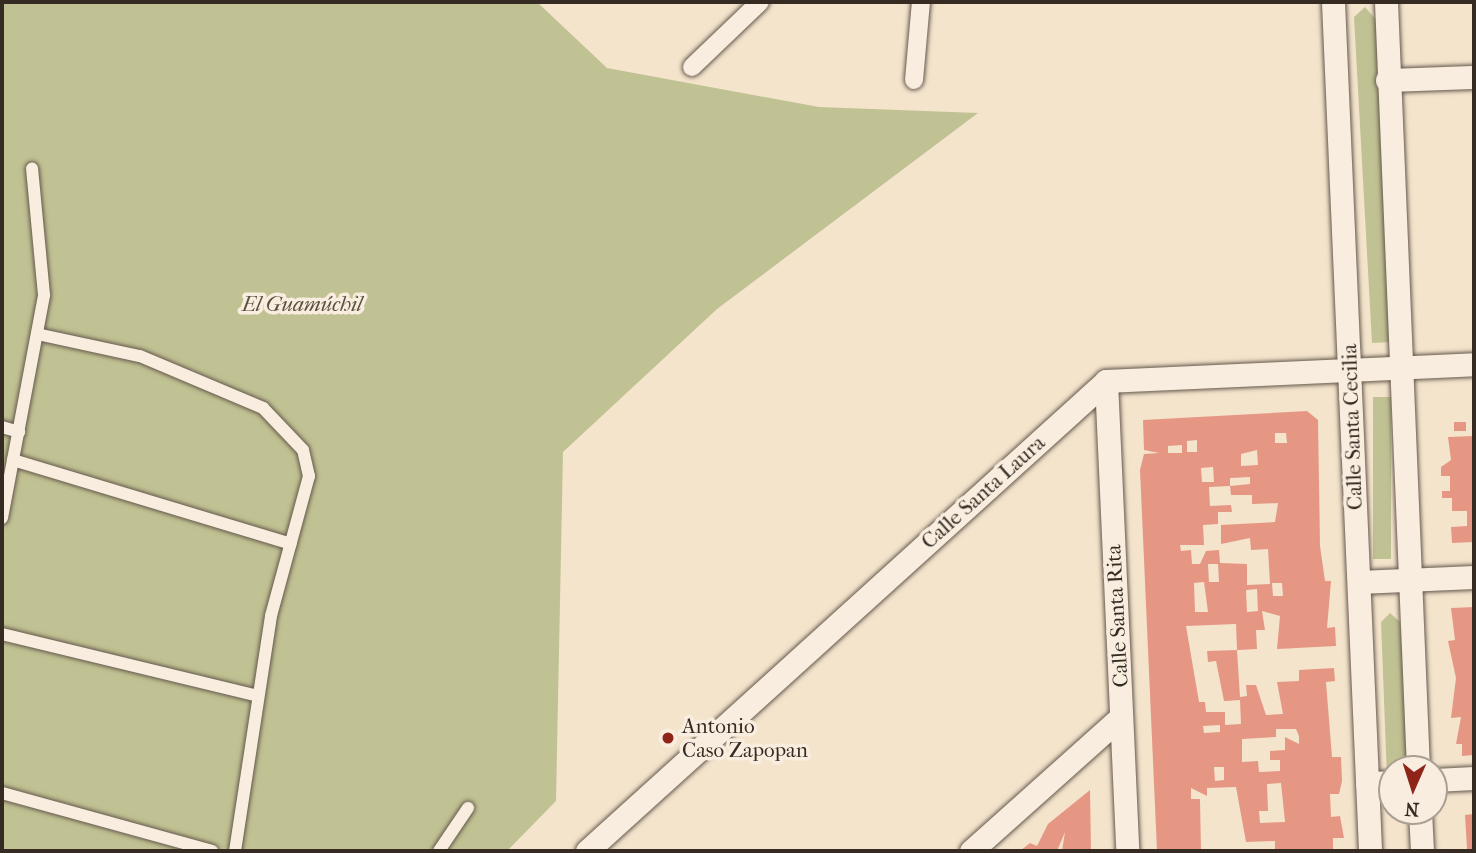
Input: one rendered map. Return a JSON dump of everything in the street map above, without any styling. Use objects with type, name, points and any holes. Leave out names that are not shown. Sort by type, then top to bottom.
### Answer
[{"type":"street","points":[[692,67],[760,2]]},
{"type":"street","points":[[914,80],[921,2]]},
{"type":"street","name":"Calle Santa Cecilia","points":[[1334,2],[1370,851]]},
{"type":"street","points":[[1386,2],[1387,80],[1417,755]]},
{"type":"street","points":[[1387,80],[1474,77]]},
{"type":"street","points":[[1105,381],[1474,364]]},
{"type":"street","name":"Calle Santa Rita","points":[[1105,381],[1127,851]]},
{"type":"street","name":"Calle Santa Laura","points":[[587,851],[1105,381]]},
{"type":"street","points":[[1359,582],[1474,577]]},
{"type":"street","points":[[971,851],[1121,717]]},
{"type":"street","points":[[1448,779],[1474,778]]},
{"type":"street","points":[[1367,783],[1378,783]]},
{"type":"street","points":[[1421,825],[1422,851]]},
{"type":"lane","points":[[2,518],[44,295],[32,169]]},
{"type":"lane","points":[[37,334],[140,356],[263,408],[303,450],[309,476],[291,544],[258,696],[235,851]]},
{"type":"lane","points":[[2,428],[19,432]]},
{"type":"lane","points":[[13,460],[291,544]]},
{"type":"lane","points":[[2,634],[258,696]]},
{"type":"lane","points":[[2,793],[212,851]]},
{"type":"lane","points":[[439,851],[468,808]]},
{"type":"green space","name":"El Guamúchil","points":[[2,2],[537,2],[607,68],[819,107],[978,113],[717,309],[563,452],[556,801],[507,851],[2,851]]},
{"type":"green space","points":[[1365,7],[1377,21],[1390,342],[1372,343],[1354,17]]},
{"type":"green space","points":[[1373,397],[1391,397],[1391,559],[1373,559]]},
{"type":"green space","points":[[1390,613],[1400,622],[1410,755],[1386,755],[1381,622]]},
{"type":"building","points":[[1307,411],[1318,420],[1320,546],[1325,581],[1331,581],[1327,628],[1335,627],[1336,646],[1277,649],[1280,616],[1262,611],[1265,630],[1256,630],[1257,649],[1237,650],[1240,697],[1247,696],[1246,685],[1256,685],[1266,715],[1283,714],[1277,682],[1299,681],[1299,670],[1334,668],[1335,681],[1326,682],[1332,757],[1341,757],[1342,781],[1339,794],[1330,794],[1331,817],[1340,816],[1344,838],[1333,838],[1333,851],[1275,851],[1275,841],[1246,842],[1236,787],[1207,788],[1207,796],[1191,788],[1191,799],[1200,799],[1201,851],[1157,851],[1140,470],[1144,454],[1159,453],[1144,450],[1143,420]],"holes":[[[1275,433],[1286,433],[1287,443],[1275,443]],[[1197,440],[1197,452],[1187,452],[1187,441]],[[1182,445],[1182,453],[1168,453],[1168,446]],[[1257,450],[1258,465],[1241,466],[1241,454]],[[1213,467],[1214,482],[1202,482],[1201,468]],[[1250,477],[1250,484],[1230,486],[1230,478]],[[1230,486],[1231,495],[1252,495],[1252,504],[1278,503],[1275,522],[1221,525],[1221,544],[1250,538],[1251,550],[1268,549],[1270,584],[1247,585],[1247,564],[1220,563],[1219,550],[1206,551],[1200,564],[1192,564],[1191,550],[1181,551],[1180,545],[1204,545],[1203,525],[1218,524],[1218,512],[1232,512],[1231,505],[1210,506],[1209,487]],[[1208,564],[1218,564],[1219,582],[1209,582]],[[1204,582],[1208,612],[1195,612],[1194,583]],[[1272,583],[1282,583],[1283,596],[1273,596]],[[1257,589],[1258,611],[1247,612],[1246,590]],[[1236,624],[1237,650],[1207,651],[1208,662],[1216,661],[1224,701],[1240,700],[1241,724],[1225,725],[1225,712],[1206,712],[1205,702],[1199,702],[1186,626]],[[1220,725],[1220,732],[1204,733],[1203,726]],[[1276,729],[1296,729],[1299,744],[1285,737],[1285,750],[1270,751],[1270,760],[1280,760],[1280,771],[1259,772],[1258,761],[1242,762],[1242,739],[1276,737]],[[1214,767],[1224,767],[1224,780],[1215,781]],[[1281,783],[1285,822],[1260,823],[1259,811],[1268,811],[1267,784]]]},
{"type":"building","points":[[1454,422],[1466,422],[1466,431],[1454,431]]},
{"type":"building","points":[[1474,436],[1474,542],[1452,543],[1451,527],[1467,526],[1467,511],[1452,511],[1452,498],[1442,498],[1442,491],[1450,491],[1450,476],[1441,476],[1441,467],[1451,460],[1448,437]]},
{"type":"building","points":[[1474,607],[1474,755],[1462,756],[1462,744],[1456,744],[1461,717],[1451,718],[1456,678],[1448,641],[1455,640],[1451,608]]},
{"type":"building","points":[[1090,790],[1091,851],[1062,851],[1065,832],[1057,851],[1020,851],[1030,843],[1037,846],[1048,824]]},
{"type":"building","points":[[1474,814],[1474,851],[1458,851],[1467,849],[1465,815]]},
{"type":"place","name":"Antonio Caso Zapopan","points":[[668,738]]}]
